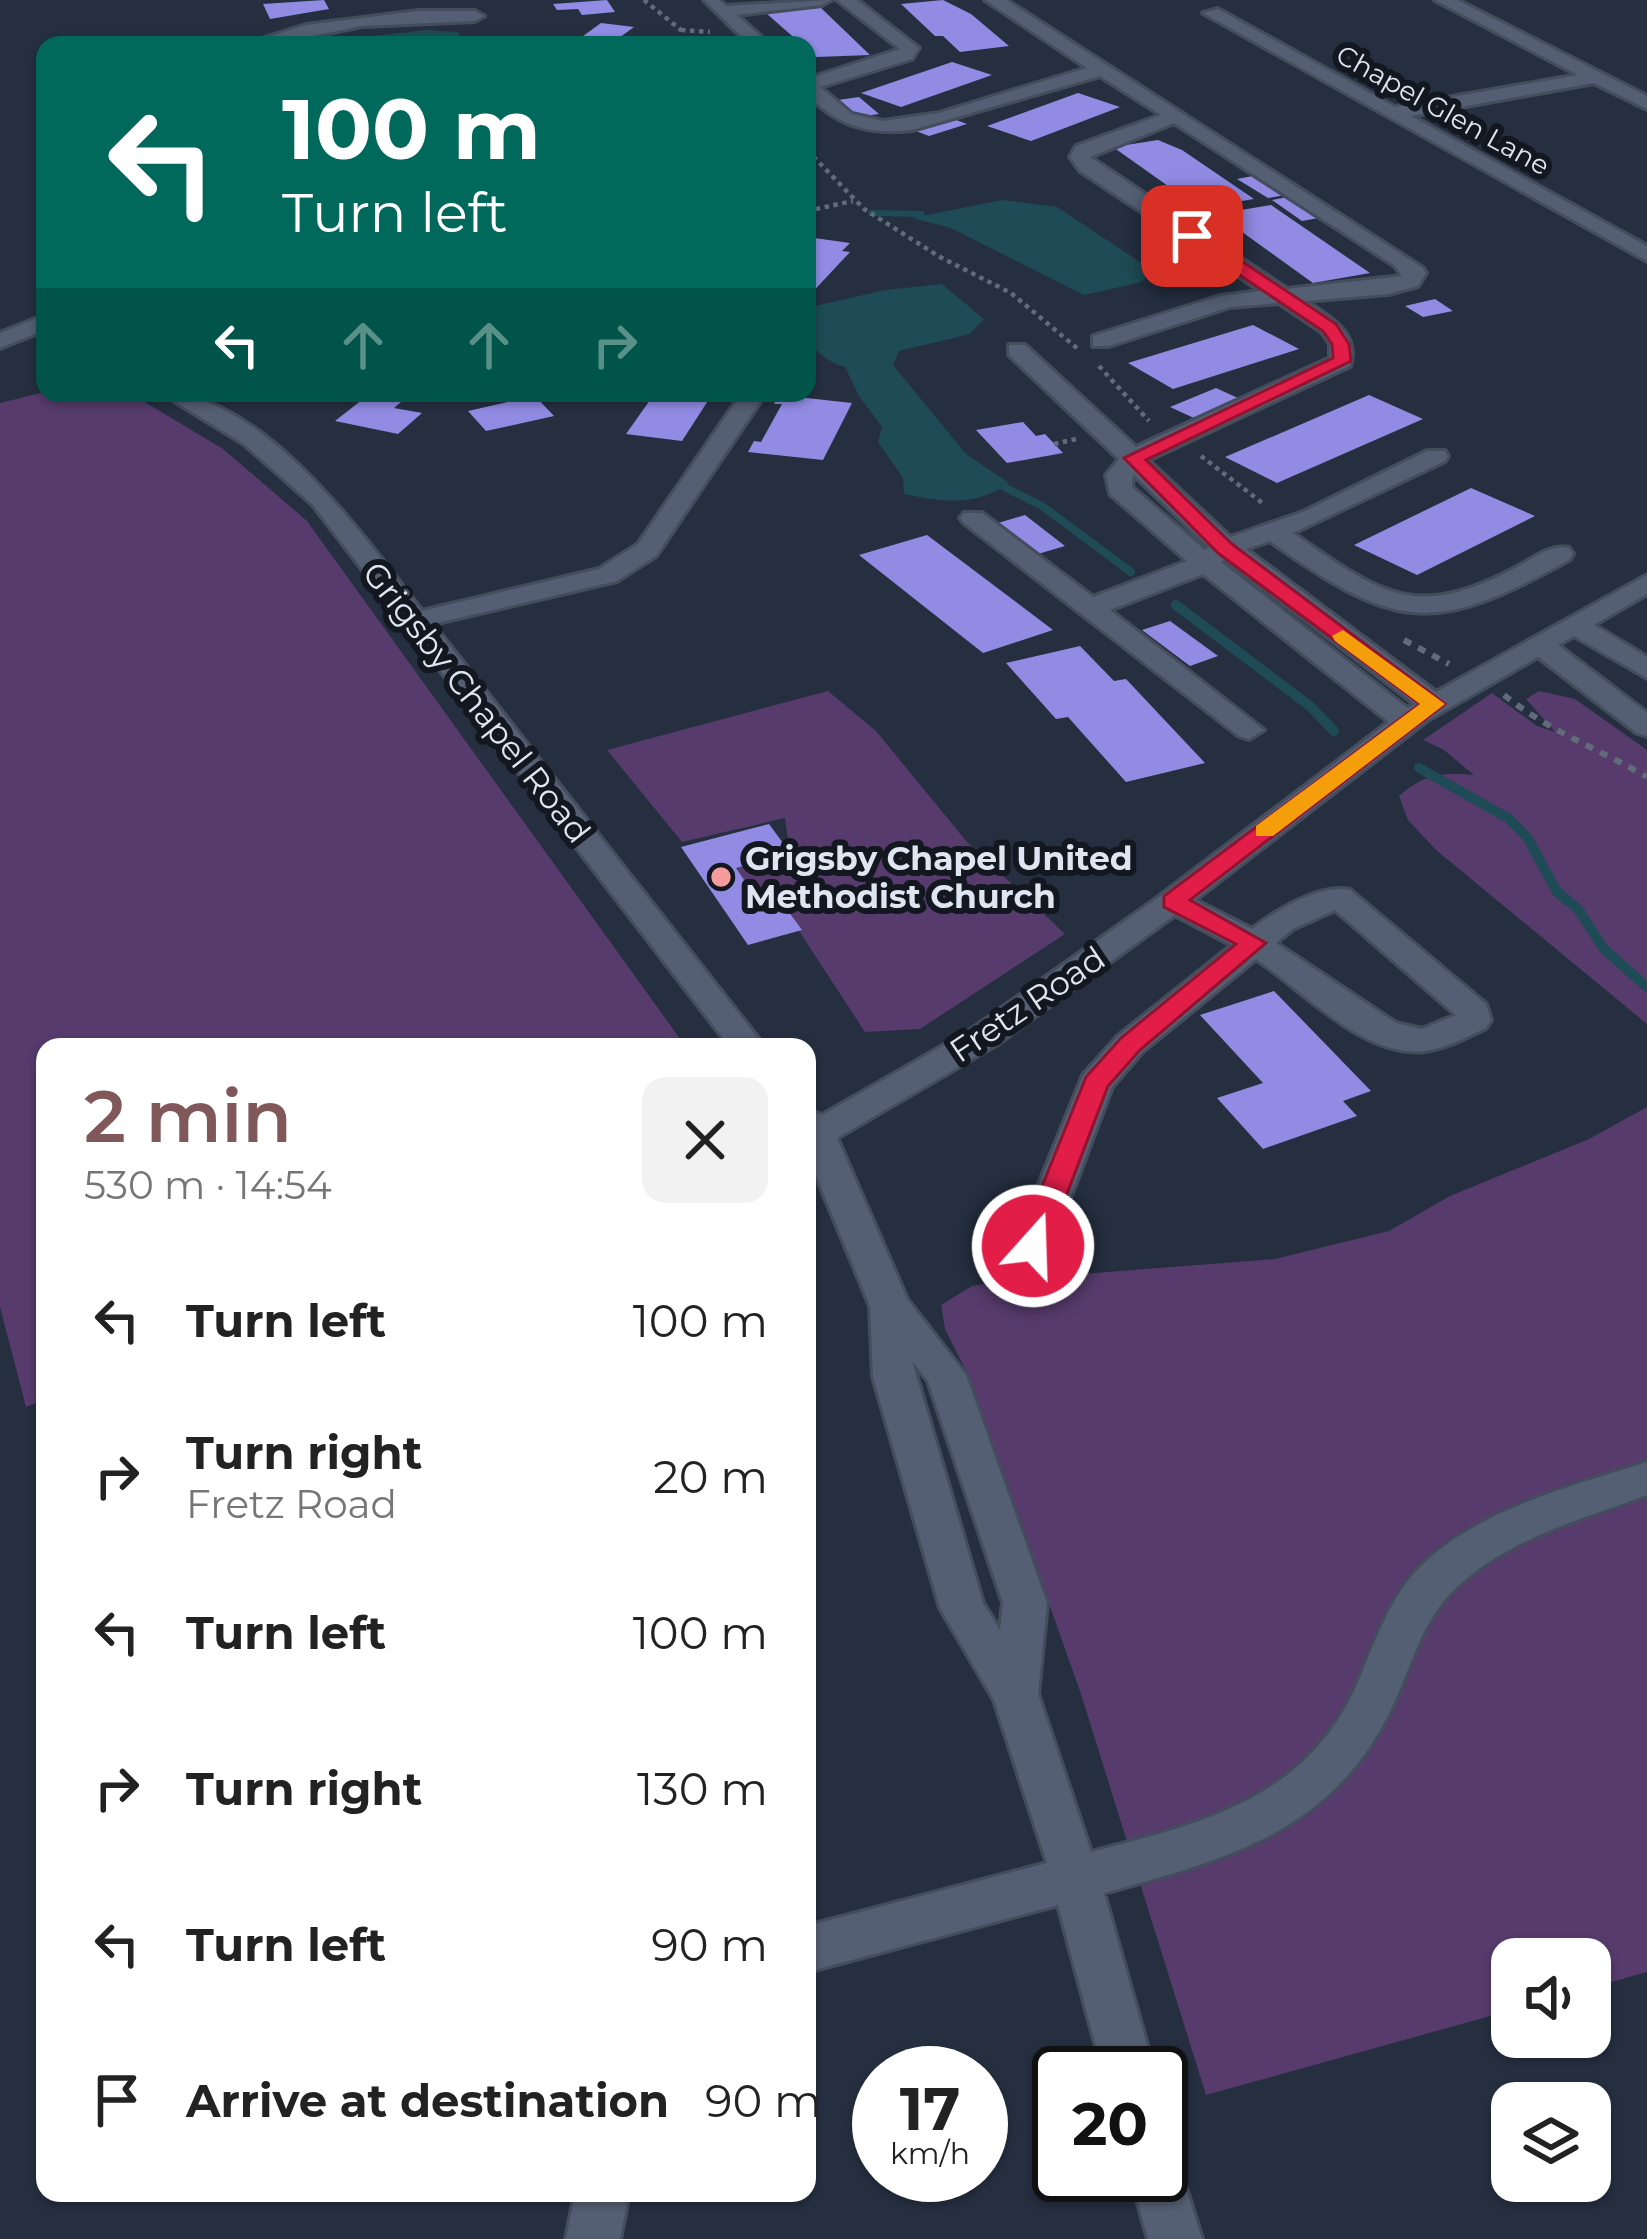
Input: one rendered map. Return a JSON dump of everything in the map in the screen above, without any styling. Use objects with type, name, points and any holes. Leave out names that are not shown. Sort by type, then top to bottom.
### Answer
[{"type":"street","points":[[716,6],[822,0]]},
{"type":"street","points":[[816,82],[906,56],[910,48],[846,0]]},
{"type":"street","points":[[994,0],[1403,261],[1414,273],[1410,280],[1388,287],[1228,301],[1093,352]]},
{"type":"street","points":[[1444,0],[1647,103]]},
{"type":"street","points":[[716,6],[751,36]]},
{"type":"street","points":[[278,36],[420,14],[475,16]]},
{"type":"street","name":"Chapel Glen Lane","points":[[1212,14],[1647,255]]},
{"type":"street","points":[[816,93],[849,121],[892,128],[1056,77],[1102,70]]},
{"type":"street","points":[[1394,113],[1594,78]]},
{"type":"street","points":[[1175,116],[1105,139],[1083,150],[1080,157],[1330,327],[1341,344],[1342,361],[1133,458],[1119,475],[1119,489],[1332,628],[1420,713]]},
{"type":"street","points":[[0,322],[36,331]]},
{"type":"street","points":[[0,341],[36,332]]},
{"type":"street","points":[[1017,350],[1133,458]]},
{"type":"street","name":"Grigsby Chapel Road","points":[[189,402],[253,439],[321,499],[741,1038]]},
{"type":"street","points":[[412,621],[608,575],[647,550],[748,402]]},
{"type":"street","points":[[1090,608],[1190,571],[1215,555],[1436,456]]},
{"type":"street","points":[[973,518],[1249,730]]},
{"type":"street","points":[[1283,528],[1358,588],[1387,602],[1434,610],[1489,595],[1560,554]]},
{"type":"street","points":[[1215,555],[1301,638],[1420,713]]},
{"type":"street","name":"Fretz Road","points":[[816,1125],[984,1037],[1173,902],[1420,713],[1647,583]]},
{"type":"street","points":[[1573,624],[1647,668]]},
{"type":"street","points":[[1301,638],[1332,628]]},
{"type":"street","points":[[1539,644],[1647,727]]},
{"type":"street","points":[[1033,1246],[1096,1083],[1130,1044],[1253,943],[1281,922],[1339,897],[1474,1012],[1474,1019],[1418,1041],[1379,1033],[1292,964],[1253,943],[1173,902]]},
{"type":"street","points":[[816,1136],[890,1306],[946,1375],[1025,1603],[1015,1694]]},
{"type":"street","points":[[890,1306],[893,1377],[962,1609],[1015,1694],[1076,1879],[1122,2046]]},
{"type":"street","points":[[816,1947],[1212,1842],[1275,1811],[1326,1768],[1352,1737],[1392,1643],[1438,1577],[1469,1551],[1507,1530],[1647,1478]]},
{"type":"street","points":[[592,2239],[600,2202]]},
{"type":"street","points":[[1165,2202],[1175,2239]]},
{"type":"path","points":[[644,0],[681,30],[680,36]]},
{"type":"path","points":[[816,160],[854,200],[940,257],[1011,293],[1093,352],[1169,440],[1283,528]]},
{"type":"path","points":[[816,209],[854,200]]},
{"type":"shaded area","points":[[427,30],[461,36],[373,36]]},
{"type":"shaded area","points":[[1002,200],[1057,207],[1152,270],[1142,282],[1084,295],[951,228],[912,218]]},
{"type":"shaded area","points":[[942,284],[984,319],[970,334],[899,351],[893,365],[966,454],[1009,483],[997,491],[946,500],[904,494],[903,478],[878,442],[882,427],[845,367],[816,349],[816,306],[885,290]]},
{"type":"shaded area","points":[[36,394],[36,402],[143,402],[223,449],[307,521],[680,1038],[36,1038],[36,1403],[26,1407],[0,1307],[0,403]]},
{"type":"shaded area","points":[[828,691],[876,731],[967,842],[1065,934],[920,1029],[865,1032],[769,885],[751,890],[736,868],[790,854],[785,818],[682,842],[607,750]]},
{"type":"shaded area","points":[[1539,691],[1575,699],[1647,750],[1647,1024],[1436,850],[1408,820],[1399,796],[1434,776],[1474,775],[1444,750],[1423,740],[1492,693],[1537,726],[1555,732],[1526,699]]},
{"type":"shaded area","points":[[1647,1107],[1647,1972],[1611,1982],[1611,1938],[1491,1938],[1491,2016],[1206,2095],[1081,1694],[968,1375],[945,1329],[941,1305],[972,1286],[1275,1259],[1389,1231],[1450,1196],[1589,1139]]},
{"type":"building","points":[[324,0],[329,9],[270,19],[263,4]]},
{"type":"building","points":[[607,0],[615,12],[582,15],[578,9],[557,10],[553,4]]},
{"type":"building","points":[[943,0],[971,14],[1009,46],[960,52],[901,4]]},
{"type":"building","points":[[820,7],[870,55],[816,57],[816,36],[792,36],[766,13]]},
{"type":"building","points":[[601,23],[634,27],[622,36],[583,36]]},
{"type":"building","points":[[952,62],[992,75],[901,107],[861,93]]},
{"type":"building","points":[[1078,93],[1120,107],[1031,141],[987,126]]},
{"type":"building","points":[[859,97],[879,114],[858,117],[838,100]]},
{"type":"building","points":[[951,118],[967,124],[929,136],[913,130]]},
{"type":"building","points":[[1158,140],[1182,150],[1254,199],[1199,208],[1113,147]]},
{"type":"building","points":[[1258,175],[1290,194],[1268,198],[1237,179]]},
{"type":"building","points":[[1293,196],[1324,217],[1302,221],[1272,200]]},
{"type":"building","points":[[1271,205],[1370,273],[1313,283],[1217,214]]},
{"type":"building","points":[[816,238],[850,243],[842,251],[850,252],[816,288]]},
{"type":"building","points":[[1435,299],[1453,311],[1423,317],[1405,306]]},
{"type":"building","points":[[1253,325],[1299,349],[1173,389],[1128,363]]},
{"type":"building","points":[[1216,388],[1240,399],[1194,418],[1170,407]]},
{"type":"building","points":[[1369,395],[1423,419],[1277,483],[1225,457]]},
{"type":"building","points":[[816,399],[852,403],[823,460],[748,452],[754,441],[761,442],[782,404],[774,404]]},
{"type":"building","points":[[359,402],[401,402],[394,408],[422,413],[398,434],[335,421]]},
{"type":"building","points":[[508,402],[541,402],[554,416],[486,431],[468,411]]},
{"type":"building","points":[[649,402],[707,402],[682,441],[626,434]]},
{"type":"building","points":[[1023,422],[1036,436],[1045,434],[1063,453],[1007,463],[976,430]]},
{"type":"building","points":[[1471,488],[1535,516],[1417,575],[1354,545]]},
{"type":"building","points":[[1025,515],[1065,546],[1038,554],[998,523]]},
{"type":"building","points":[[927,535],[1053,630],[983,653],[859,555]]},
{"type":"building","points":[[1170,621],[1218,656],[1190,666],[1142,630]]},
{"type":"building","points":[[1080,646],[1114,681],[1126,679],[1205,763],[1126,782],[1068,717],[1056,719],[1006,663]]},
{"type":"building","name":"Grigsby Chapel United Methodist Church","points":[[769,824],[791,854],[736,868],[751,890],[769,885],[802,930],[748,945],[681,847]]},
{"type":"building","points":[[1274,991],[1371,1091],[1343,1101],[1357,1116],[1263,1149],[1217,1098],[1263,1083],[1200,1015]]},
{"type":"waterway","points":[[871,213],[922,214]]},
{"type":"waterway","points":[[1004,487],[1042,506],[1131,572]]},
{"type":"waterway","points":[[1176,605],[1311,707],[1334,731]]},
{"type":"waterway","points":[[1419,768],[1508,818],[1527,837],[1557,892],[1578,909],[1604,949],[1647,987]]},
{"type":"slow traffic","points":[[1265,831],[1434,704],[1343,636]]},
{"type":"place","name":"Grigsby Chapel United Methodist Church","points":[[721,877]]},
{"type":"route","points":[[1033,1246],[1070,1139],[1096,1083],[1130,1044],[1253,943],[1173,902],[1434,704],[1198,526],[1133,458],[1342,361],[1341,344],[1330,327],[1192,236]]}]
